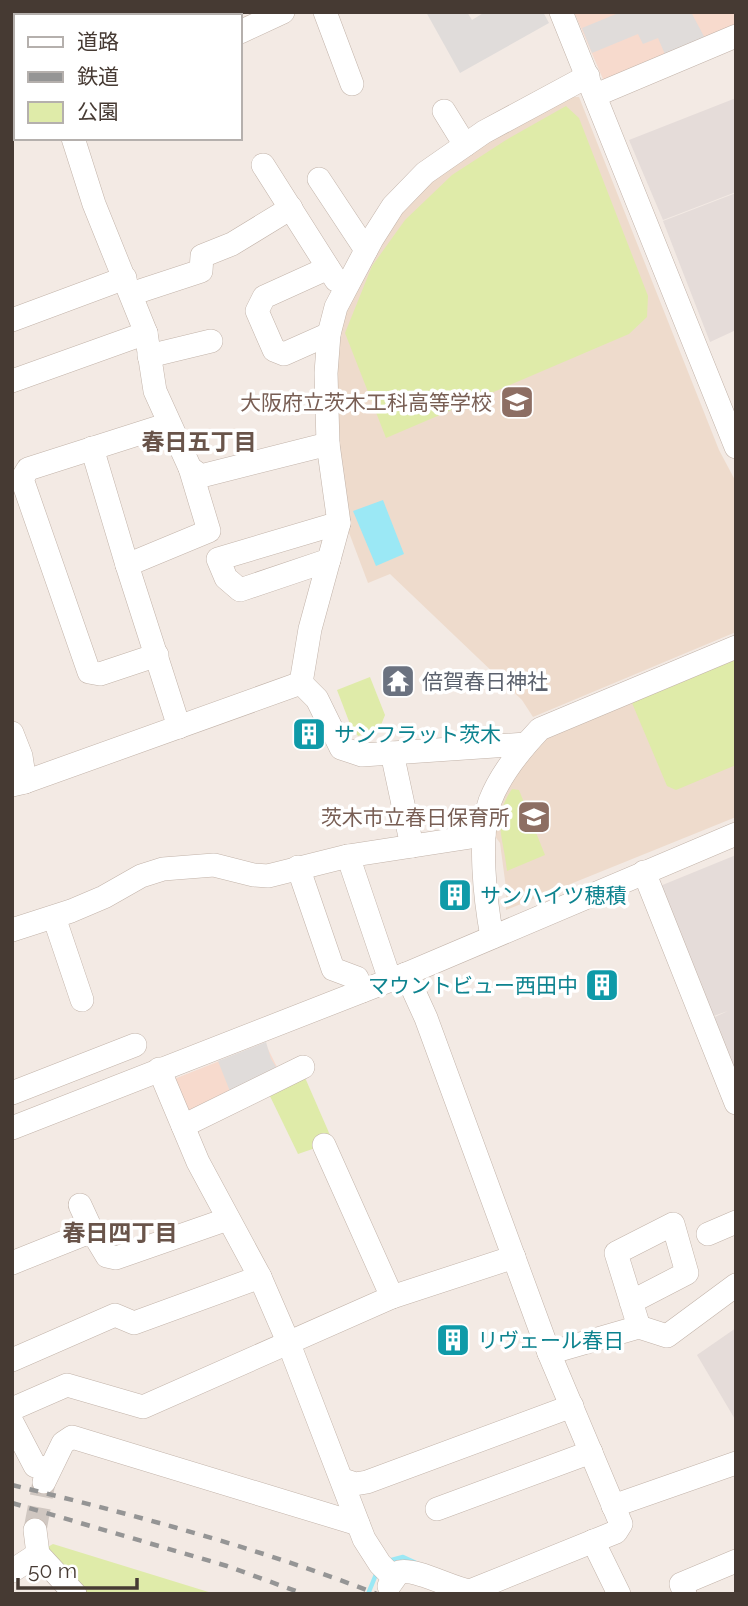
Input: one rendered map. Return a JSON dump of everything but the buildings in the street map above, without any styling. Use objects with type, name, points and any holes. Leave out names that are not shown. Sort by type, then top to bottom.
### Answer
[{"type":"street","points":[[242,31],[283,12]]},
{"type":"street","points":[[325,12],[352,84]]},
{"type":"street","points":[[561,12],[736,447]]},
{"type":"street","points":[[301,683],[309,631],[339,523],[328,444],[326,373],[329,334],[336,307],[393,206],[425,173],[484,132],[592,86],[736,36]]},
{"type":"street","points":[[444,111],[465,145]]},
{"type":"street","points":[[74,140],[94,204],[146,333],[155,391],[190,468],[209,531],[127,565]]},
{"type":"street","points":[[264,164],[344,292]]},
{"type":"street","points":[[319,179],[366,250]]},
{"type":"street","points":[[12,320],[128,286],[201,271],[202,256],[232,244],[291,208]]},
{"type":"street","points":[[328,268],[264,298],[257,310],[274,350],[284,354],[329,334]]},
{"type":"street","points":[[14,374],[146,333]]},
{"type":"street","points":[[149,356],[211,341]]},
{"type":"street","points":[[157,655],[100,674],[89,672],[23,479],[28,469],[169,424]]},
{"type":"street","points":[[190,468],[201,476],[328,444]]},
{"type":"street","points":[[92,448],[179,727]]},
{"type":"street","points":[[329,560],[240,590],[226,578],[218,559],[339,523]]},
{"type":"street","points":[[492,937],[484,835],[491,800],[526,744],[540,729],[736,647]]},
{"type":"street","points":[[12,733],[21,756],[19,783],[301,683]]},
{"type":"street","points":[[301,683],[317,699],[341,748],[362,755],[526,744]]},
{"type":"street","points":[[392,753],[412,846]]},
{"type":"street","points":[[12,1128],[398,977],[736,834]]},
{"type":"street","points":[[12,930],[104,897],[141,876],[163,869],[214,865],[268,876],[348,856],[484,835]]},
{"type":"street","points":[[159,1069],[198,1162],[260,1277],[343,1480],[364,1539],[387,1575],[409,1571],[456,1589],[470,1591],[616,1532],[621,1524],[550,1353],[426,1018],[398,977],[348,856]]},
{"type":"street","points":[[298,867],[333,969],[357,978],[362,991]]},
{"type":"street","points":[[644,872],[736,1103]]},
{"type":"street","points":[[54,916],[82,1000]]},
{"type":"street","points":[[12,1093],[135,1045]]},
{"type":"street","points":[[183,1126],[303,1068]]},
{"type":"street","points":[[324,1145],[392,1297]]},
{"type":"street","points":[[80,1205],[107,1256],[116,1258],[228,1219]]},
{"type":"street","points":[[708,1234],[736,1222]]},
{"type":"street","points":[[12,1263],[92,1231]]},
{"type":"street","points":[[12,1409],[68,1385],[143,1407],[392,1297],[514,1257]]},
{"type":"street","points":[[12,1360],[115,1315],[134,1323],[260,1277]]},
{"type":"street","points":[[550,1353],[639,1327],[667,1336],[736,1284]]},
{"type":"street","points":[[631,1302],[639,1327]]},
{"type":"street","points":[[343,1480],[355,1484],[367,1482],[572,1406]]},
{"type":"street","points":[[12,1422],[35,1465],[46,1476],[63,1443],[72,1437],[358,1524]]},
{"type":"street","points":[[436,1509],[591,1452]]},
{"type":"street","points":[[612,1506],[736,1463]]},
{"type":"street","points":[[35,1530],[38,1554],[75,1594]]},
{"type":"street","points":[[593,1541],[619,1594]]},
{"type":"street","points":[[12,1571],[38,1554]]},
{"type":"street","points":[[685,1594],[681,1584],[736,1561]]},
{"type":"shaded area","points":[[426,12],[467,12],[472,20],[485,12],[543,12],[549,23],[460,73]]},
{"type":"shaded area","points":[[574,12],[736,12],[736,30],[606,86]]},
{"type":"shaded area","points":[[621,12],[691,12],[707,42],[667,59],[658,38],[643,44],[638,34],[592,53],[582,28]]},
{"type":"shaded area","name":"大阪府立茨木工科高等学校","points":[[567,97],[579,97],[719,450],[736,482],[736,632],[533,717],[522,700],[390,574],[368,583],[345,522],[334,440],[339,321],[398,213],[434,175],[488,140]]},
{"type":"shaded area","points":[[736,98],[736,192],[663,220],[629,140]]},
{"type":"shaded area","points":[[736,193],[736,330],[710,342],[663,221]]},
{"type":"shaded area","points":[[736,656],[736,817],[506,910],[500,843],[494,835],[500,799],[539,741]]},
{"type":"shaded area","points":[[736,855],[736,1088],[708,1020],[728,1011],[708,1018],[660,886]]},
{"type":"shaded area","points":[[266,1042],[271,1059],[280,1073],[231,1094],[218,1061]]},
{"type":"shaded area","points":[[265,1043],[281,1075],[190,1117],[169,1081]]},
{"type":"shaded area","points":[[736,1328],[736,1421],[697,1355]]},
{"type":"green space","points":[[12,12],[135,12],[14,14],[12,84]]},
{"type":"green space","points":[[566,106],[579,118],[648,296],[647,317],[629,334],[386,438],[345,333],[372,266],[405,220],[452,175]]},
{"type":"green space","points":[[735,660],[736,765],[676,790],[667,786],[632,703]]},
{"type":"green space","points":[[370,677],[385,715],[379,730],[358,736],[350,724],[337,690]]},
{"type":"green space","points":[[512,789],[519,790],[545,855],[507,871],[500,820]]},
{"type":"green space","points":[[303,1073],[333,1142],[298,1154],[267,1090]]},
{"type":"green space","points":[[53,1544],[215,1594],[86,1594],[84,1588],[46,1548]]},
{"type":"water","points":[[383,500],[404,554],[376,566],[353,511]]},
{"type":"waterway","points":[[388,1561],[403,1557],[416,1563]]},
{"type":"waterway","points":[[368,1594],[377,1572]]},
{"type":"tunnel","points":[[35,1530],[44,1482]]},
{"type":"railway","points":[[12,1485],[196,1534],[377,1594]]},
{"type":"railway","points":[[12,1503],[227,1566],[304,1594]]},
{"type":"place","name":"大阪府立茨木工科高等学校","points":[[517,402]]},
{"type":"place","name":"倍賀春日神社","points":[[398,681]]},
{"type":"place","name":"サンフラット茨木","points":[[309,734]]},
{"type":"place","name":"茨木市立春日保育所","points":[[534,817]]},
{"type":"place","name":"サンハイツ穂積","points":[[455,895]]},
{"type":"place","name":"マウントビュー西田中","points":[[602,985]]},
{"type":"place","name":"リヴェール春日","points":[[453,1340]]},
{"type":"district","name":"春日五丁目","points":[[199,441]]},
{"type":"district","name":"春日四丁目","points":[[120,1232]]}]
